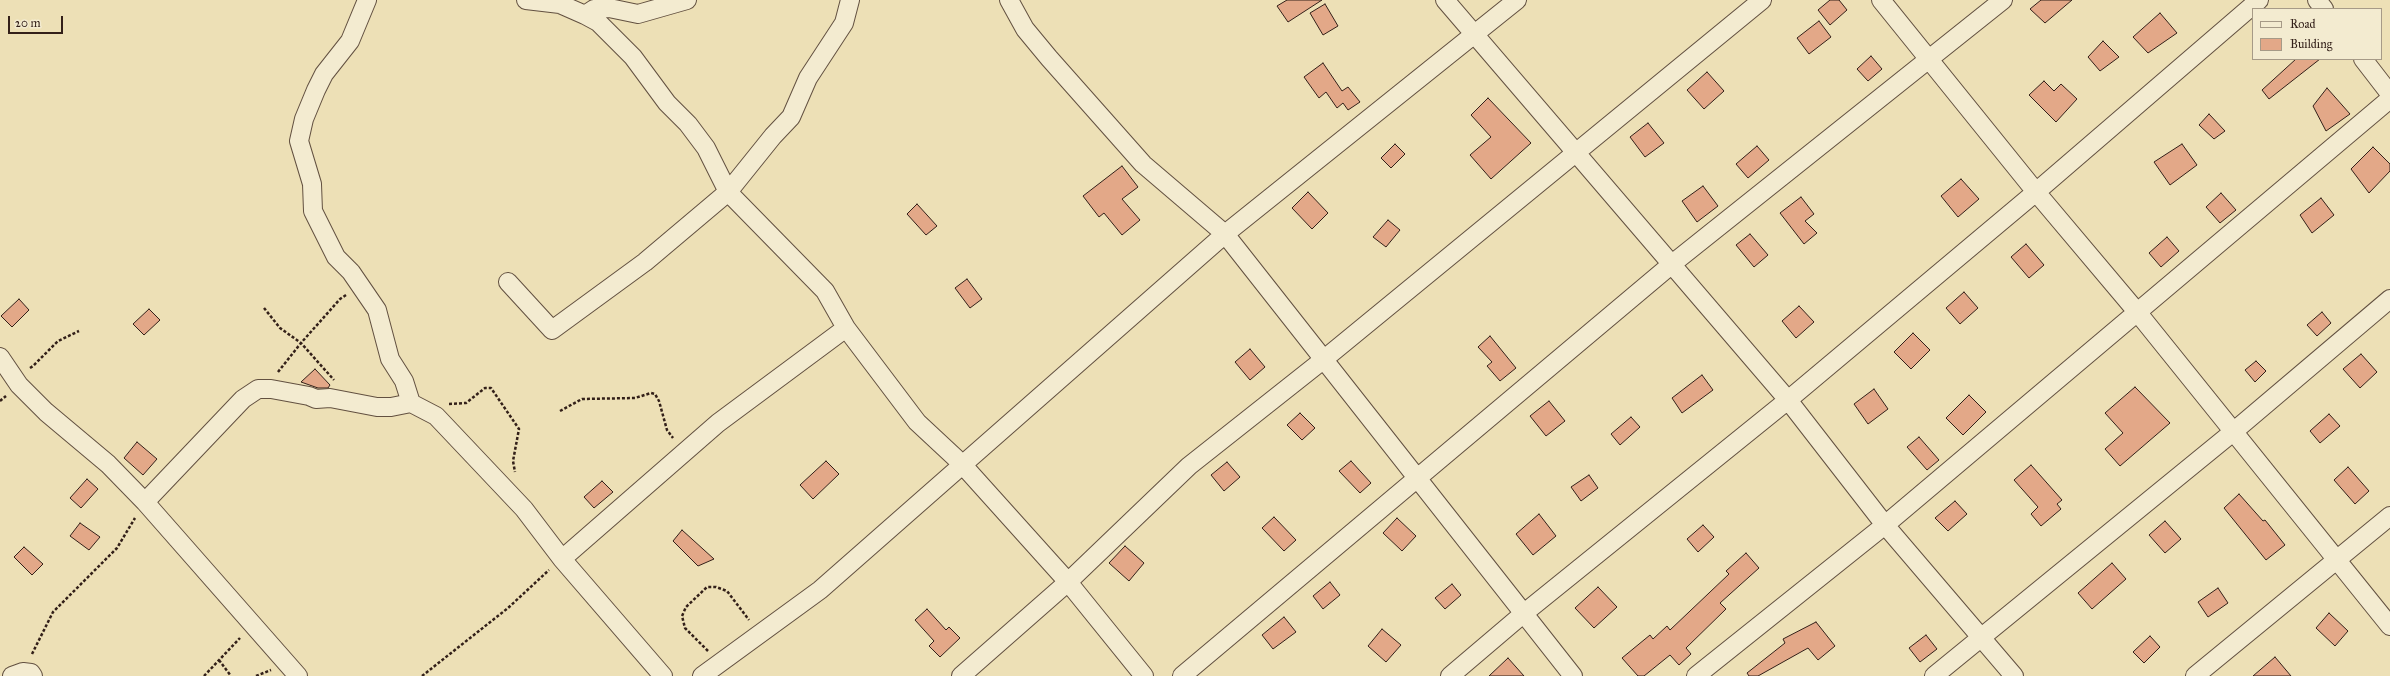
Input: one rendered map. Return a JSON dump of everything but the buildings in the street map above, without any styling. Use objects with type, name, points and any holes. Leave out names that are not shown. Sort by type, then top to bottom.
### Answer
[{"type":"street","points":[[367,0],[350,41],[324,74],[316,90],[304,119],[299,141],[312,184],[313,211],[336,256],[351,272],[359,287],[377,310],[390,360],[404,382],[411,403]]},
{"type":"street","points":[[526,0],[557,2],[585,15],[598,22],[633,57],[667,102],[688,124],[706,148],[728,192],[824,291],[846,328],[917,422],[961,464],[1068,582],[1144,676]]},
{"type":"street","points":[[585,15],[594,9],[609,8],[638,14],[687,0]]},
{"type":"street","points":[[508,282],[549,328],[554,329],[645,262],[728,192],[773,136],[791,117],[808,78],[844,23],[850,0]]},
{"type":"street","points":[[1009,0],[1025,29],[1138,159],[1225,234],[1573,676]]},
{"type":"street","points":[[1445,0],[1472,34],[1489,50],[1788,400],[1885,525],[2014,676]]},
{"type":"street","points":[[702,676],[758,633],[820,590],[888,532],[961,464],[1225,234],[1472,34],[1517,0]]},
{"type":"street","points":[[961,676],[1068,582],[1190,466],[1323,360],[1762,0]]},
{"type":"street","points":[[1881,0],[2036,192],[2138,313],[2390,626]]},
{"type":"street","points":[[1182,676],[1418,480],[1672,264],[1930,60],[2003,0]]},
{"type":"street","points":[[1450,676],[1523,614],[1788,400],[2036,192],[2260,0]]},
{"type":"street","points":[[2317,0],[2323,8]]},
{"type":"street","points":[[2364,60],[2390,94]]},
{"type":"street","points":[[1696,676],[1885,525],[2390,99]]},
{"type":"street","points":[[1934,676],[2233,432],[2390,299]]},
{"type":"street","points":[[562,559],[718,423],[846,328]]},
{"type":"street","points":[[4,364],[19,385],[46,412],[108,464],[145,502],[298,676]]},
{"type":"street","points":[[145,502],[244,399],[258,389],[271,389],[309,396],[316,399],[330,398],[377,407],[391,407],[411,403],[436,416],[524,509],[562,559],[664,676]]},
{"type":"street","points":[[2195,676],[2390,516]]},
{"type":"street","points":[[12,676],[24,672],[32,674]]},
{"type":"path","points":[[258,389],[284,367],[301,343],[340,300],[359,287]]},
{"type":"path","points":[[264,308],[280,328],[301,343],[339,382]]},
{"type":"path","points":[[4,364],[20,370],[33,366],[58,341],[78,331]]},
{"type":"path","points":[[436,416],[450,403],[466,403],[485,388],[492,388],[519,429],[513,461],[516,473]]},
{"type":"path","points":[[560,411],[582,399],[635,398],[651,393],[655,394],[659,401],[667,430],[685,451]]},
{"type":"path","points":[[32,674],[32,651],[53,612],[117,548],[145,502]]},
{"type":"path","points":[[422,676],[508,608],[562,559]]},
{"type":"path","points":[[724,660],[701,646],[685,628],[682,616],[686,607],[706,587],[716,587],[726,591],[758,633]]},
{"type":"path","points":[[204,676],[254,625]]},
{"type":"path","points":[[219,660],[231,676]]}]
